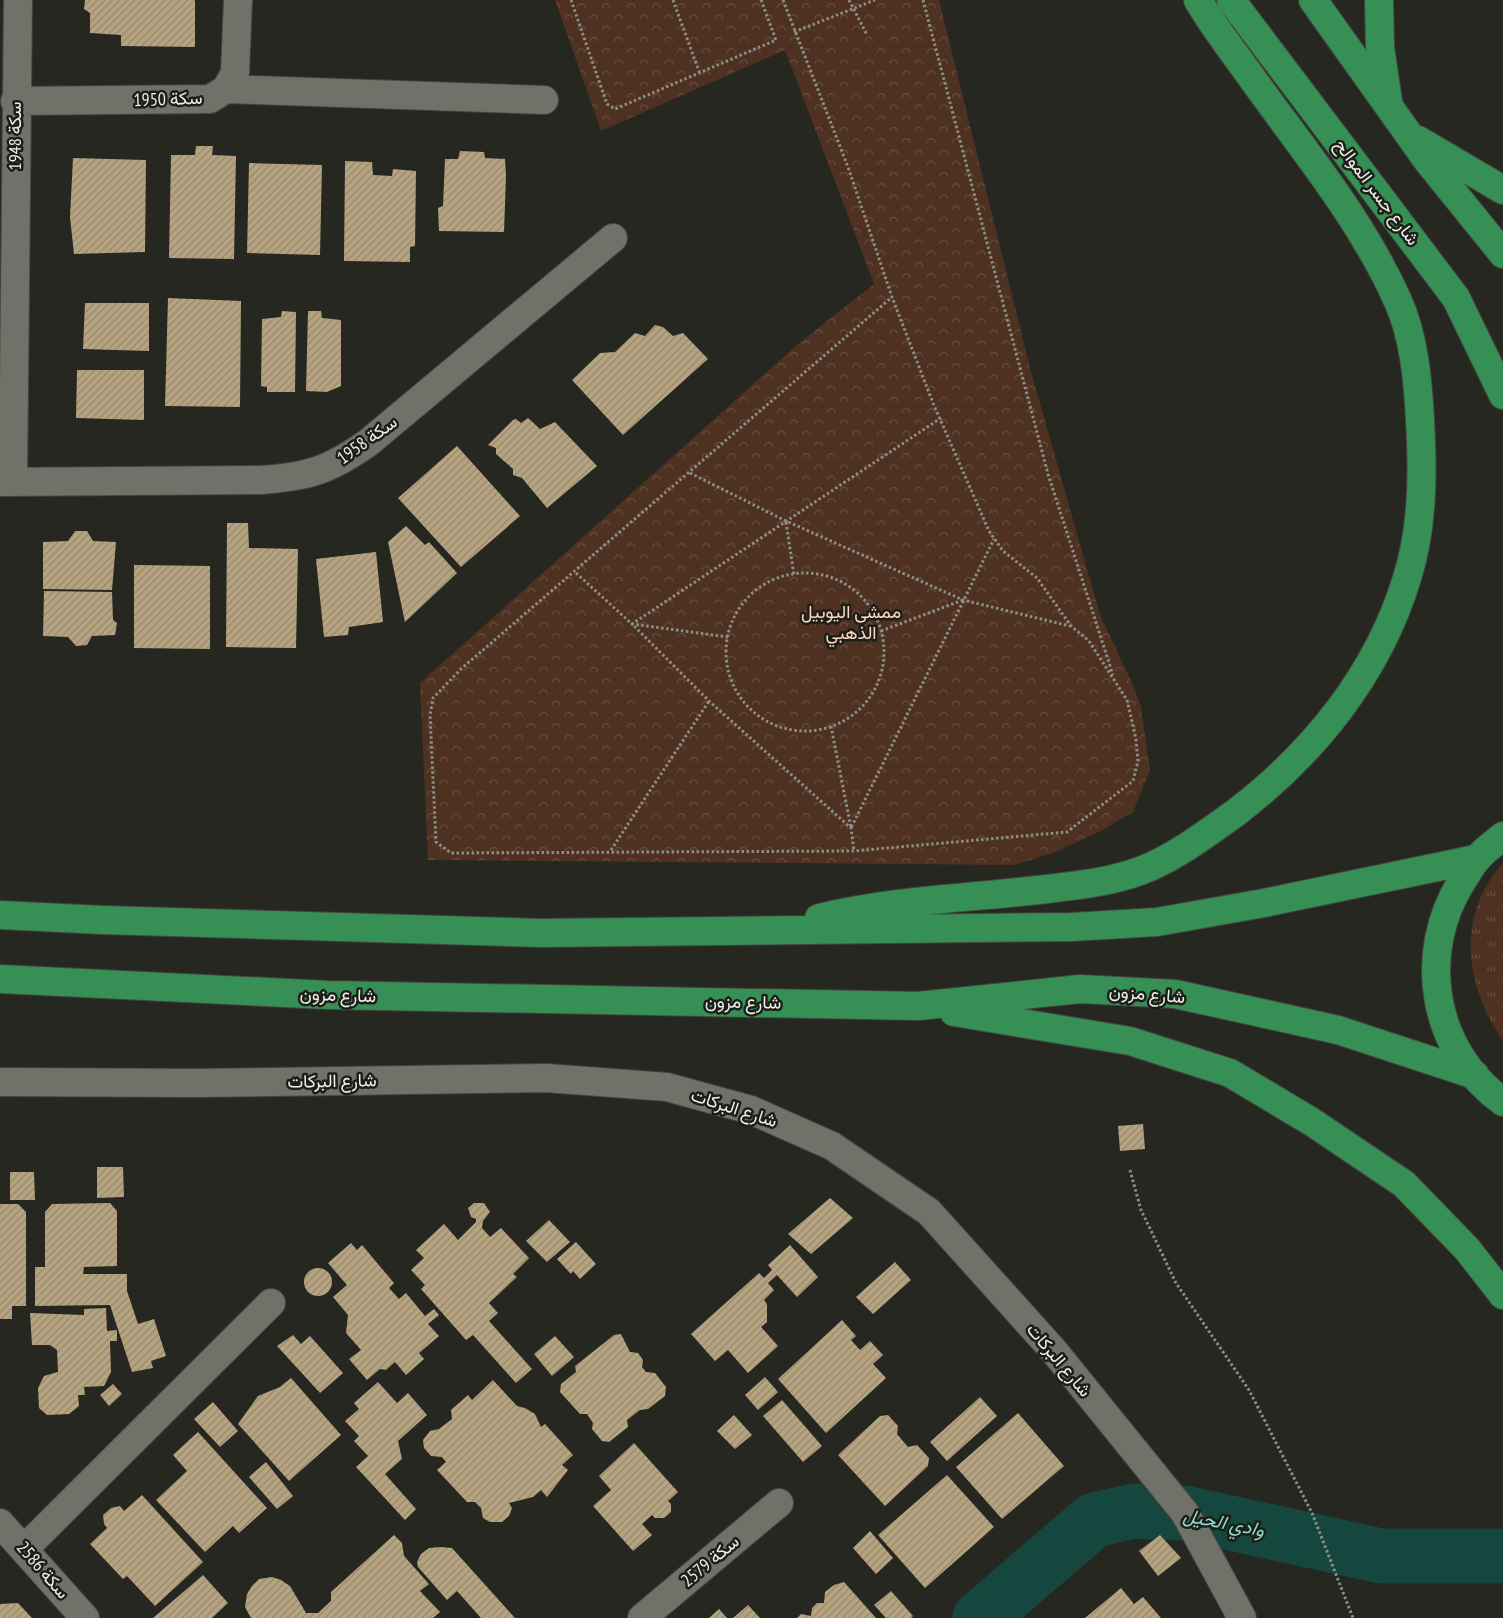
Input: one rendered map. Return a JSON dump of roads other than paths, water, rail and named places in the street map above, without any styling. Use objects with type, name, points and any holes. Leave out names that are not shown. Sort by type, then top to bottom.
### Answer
[{"type":"main road","points":[[762,930],[846,912],[1094,883],[1141,871],[1220,824],[1258,795],[1301,755],[1334,719],[1359,682],[1389,625],[1408,577],[1418,521],[1422,470],[1419,399],[1410,338],[1400,303],[1360,229],[1198,0]]},
{"type":"main road","name":"شارع جسر الموالح","points":[[1231,0],[1456,298],[1503,395]]},
{"type":"main road","points":[[1313,0],[1413,137],[1427,160],[1503,254]]},
{"type":"main road","points":[[1379,0],[1380,47],[1389,106]]},
{"type":"main road","points":[[1413,137],[1503,190]]},
{"type":"main road","points":[[1503,836],[1476,859],[1449,903],[1435,953],[1438,1005],[1457,1053],[1490,1093],[1503,1102]]},
{"type":"main road","points":[[0,915],[103,920],[540,933],[1071,928],[1157,922],[1264,904],[1476,859]]},
{"type":"main road","name":"شارع مزون","points":[[0,980],[328,995],[918,1006],[1080,989],[1175,994],[1338,1030],[1475,1075]]},
{"type":"main road","points":[[918,1006],[1130,1041],[1230,1073],[1312,1122],[1404,1184],[1467,1249],[1503,1295]]},
{"type":"street","name":"سكة 1948","points":[[6,482],[18,0]]},
{"type":"street","name":"سكة 1950","points":[[16,101],[210,99],[226,89],[235,73],[238,0]]},
{"type":"street","points":[[226,89],[544,100]]},
{"type":"street","name":"سكة 1958","points":[[6,482],[260,480],[288,478],[318,472],[345,460],[369,442],[613,238]]},
{"type":"street","name":"شارع البركات","points":[[0,1082],[546,1078],[667,1087],[751,1110],[832,1146],[929,1212],[1054,1351],[1185,1512],[1242,1618]]},
{"type":"street","points":[[25,1548],[270,1303]]},
{"type":"street","name":"سكة 2579","points":[[642,1618],[779,1503]]},
{"type":"street","name":"سكة 2586","points":[[0,1523],[25,1548],[85,1618]]},
{"type":"waterway","name":"وادي الحيل","points":[[980,1618],[1094,1520],[1134,1511],[1185,1513],[1381,1556],[1503,1556]]},
{"type":"park label","name":"ممشى اليوبيل الذهبي","points":[[851,622]]}]
